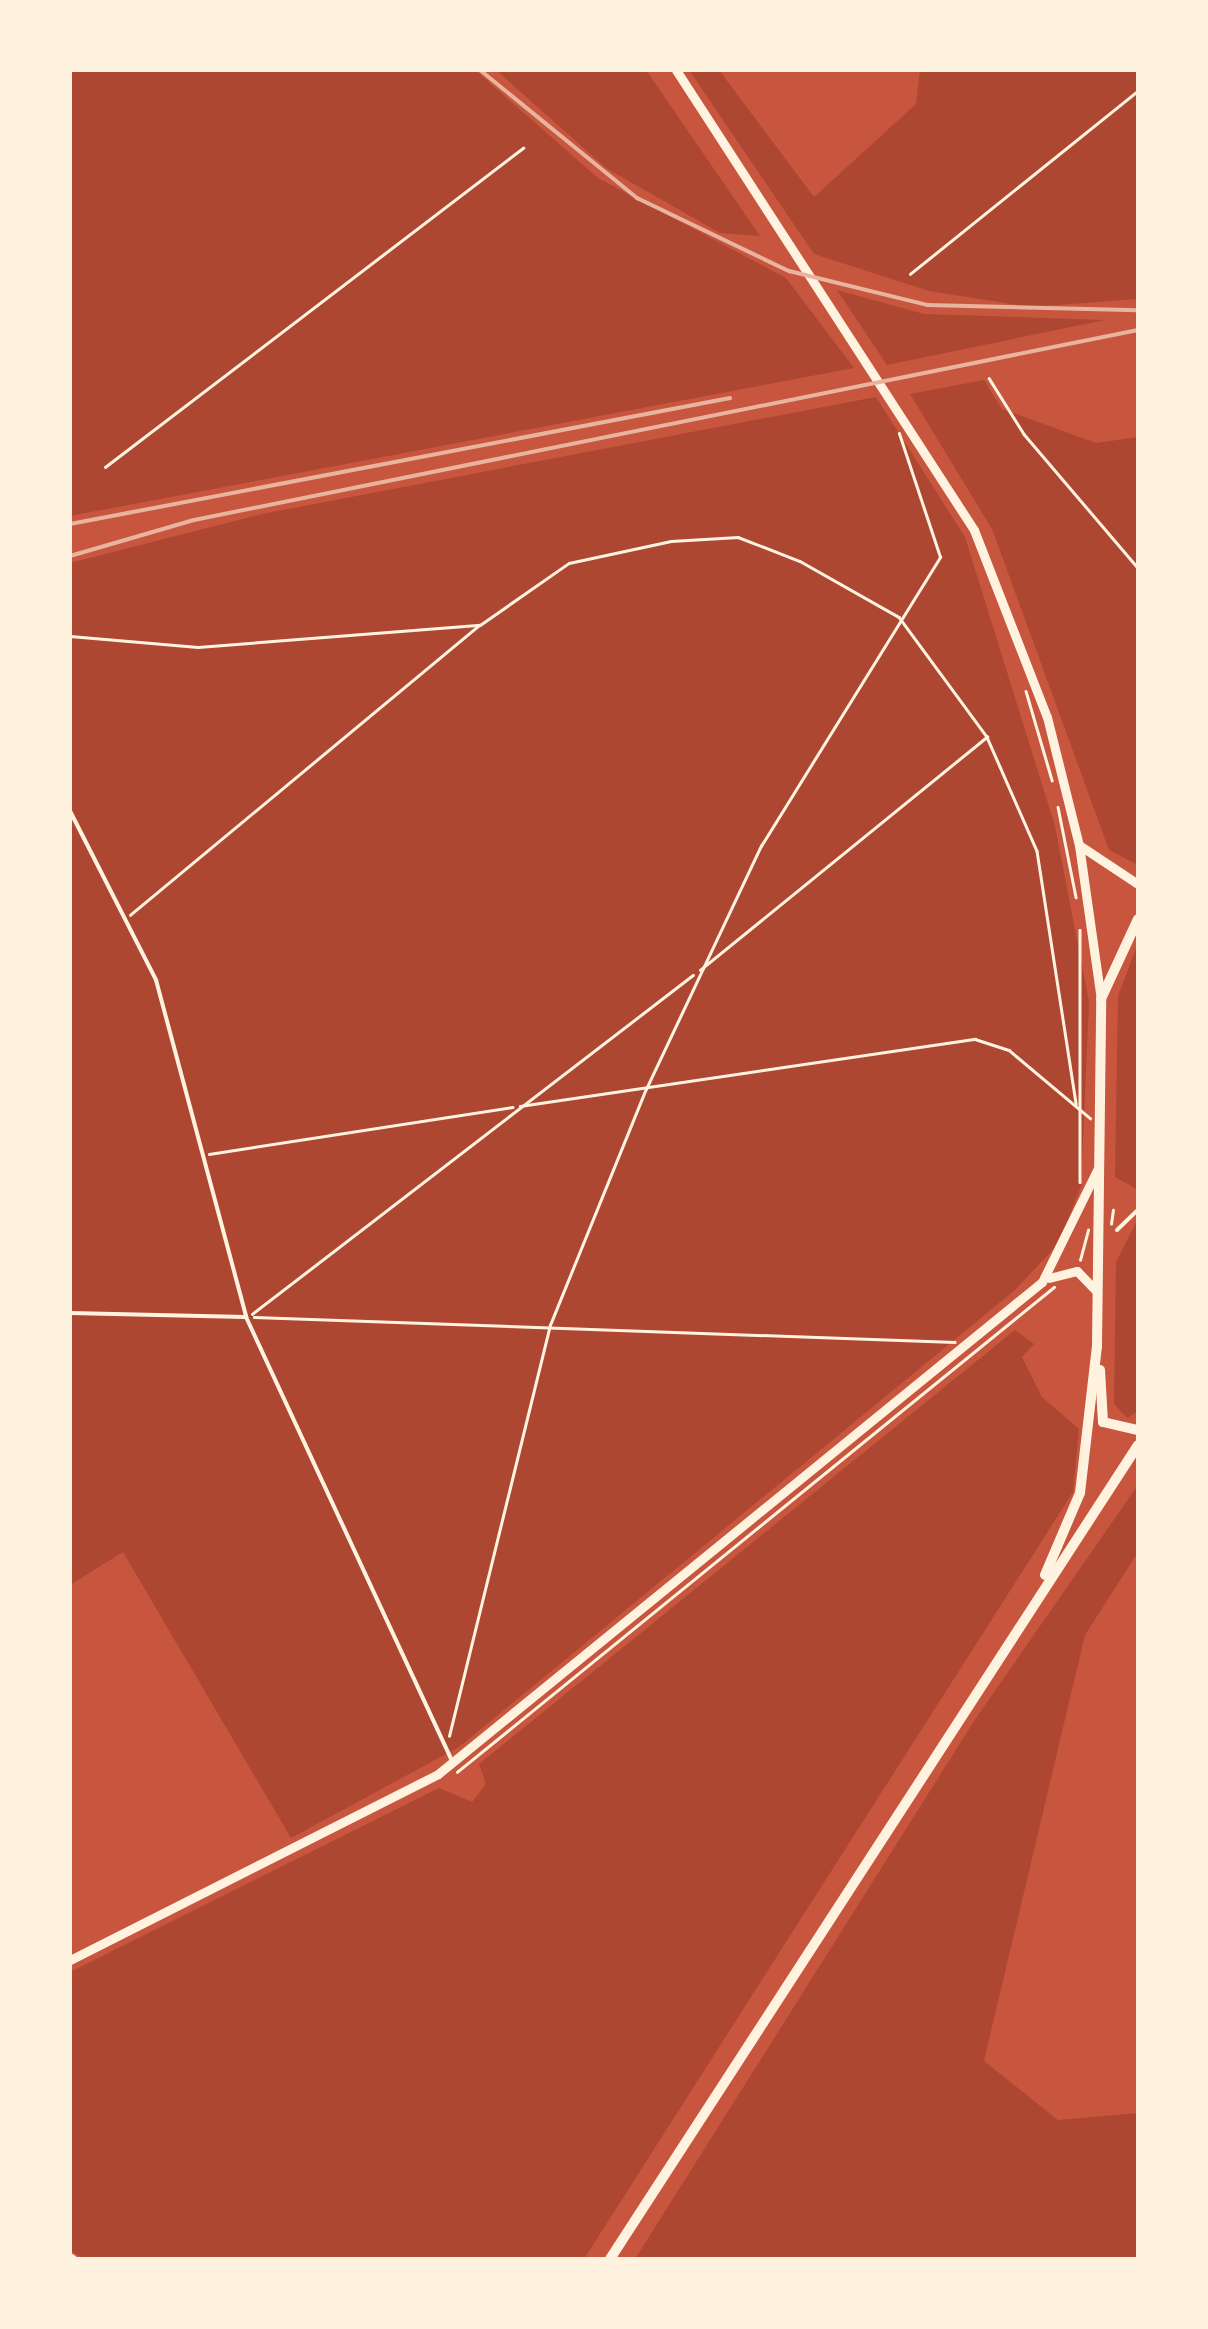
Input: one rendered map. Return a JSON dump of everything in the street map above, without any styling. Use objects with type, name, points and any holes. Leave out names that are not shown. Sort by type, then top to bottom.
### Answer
[{"type":"main road","points":[[676,70],[974,530],[1047,717],[1079,845],[1101,999],[1099,1300],[1080,1493],[1035,1598]]},
{"type":"main road","points":[[1079,845],[1138,884]]},
{"type":"main road","points":[[1101,999],[1138,919]]},
{"type":"main road","points":[[1042,1282],[1097,1170]]},
{"type":"main road","points":[[70,1960],[451,1758],[1042,1282],[1078,1272],[1099,1300]]},
{"type":"main road","points":[[1097,1334],[1104,1422],[1138,1430]]},
{"type":"main road","points":[[610,2259],[1035,1598],[1138,1445]]},
{"type":"lane","points":[[70,811],[122,922],[156,980],[206,1154],[246,1317],[451,1758]]},
{"type":"lane","points":[[1117,1230],[1138,1210]]},
{"type":"lane","points":[[70,1314],[246,1317]]},
{"type":"path","points":[[910,274],[1138,91]]},
{"type":"path","points":[[105,467],[523,148]]},
{"type":"path","points":[[989,378],[1024,434],[1138,568]]},
{"type":"path","points":[[901,418],[918,454]]},
{"type":"path","points":[[451,1758],[550,1325],[646,1089],[696,973],[899,617],[940,556],[901,418]]},
{"type":"path","points":[[122,922],[480,626],[569,563],[738,537],[858,588],[899,617],[987,737],[1037,851],[1076,1104]]},
{"type":"path","points":[[70,636],[198,647],[480,626]]},
{"type":"path","points":[[1021,676],[1078,911]]},
{"type":"path","points":[[246,1317],[516,1106],[696,973],[987,737]]},
{"type":"path","points":[[1076,1198],[1084,1112],[1080,925]]},
{"type":"path","points":[[206,1154],[974,1039],[1009,1050],[1098,1126]]},
{"type":"path","points":[[1113,1210],[1117,1230]]},
{"type":"path","points":[[1078,1272],[1087,1230]]},
{"type":"path","points":[[458,1773],[1060,1282]]},
{"type":"path","points":[[246,1317],[955,1342],[970,1330]]},
{"type":"shaded area","points":[[70,70],[475,70],[598,178],[786,278],[854,368],[70,516]]},
{"type":"shaded area","points":[[496,70],[646,70],[760,236],[720,233],[606,168]]},
{"type":"shaded area","points":[[689,70],[719,70],[814,197],[916,104],[920,70],[1138,70],[1138,299],[1030,307],[929,291],[814,254]]},
{"type":"shaded area","points":[[837,290],[924,314],[1105,320],[887,365]]},
{"type":"shaded area","points":[[984,380],[1002,409],[1096,443],[1138,437],[1138,865],[1109,850],[992,529],[910,394]]},
{"type":"shaded area","points":[[876,397],[965,537],[1055,826],[1089,1002],[1081,1186],[1059,1243],[1015,1290],[459,1747],[291,1838],[123,1552],[70,1585],[70,563],[262,514]]},
{"type":"shaded area","points":[[1138,943],[1138,1190],[1115,1177],[1118,996]]},
{"type":"shaded area","points":[[1138,1219],[1138,1411],[1127,1418],[1114,1404],[1116,1262]]},
{"type":"shaded area","points":[[1015,1330],[1034,1344],[1022,1357],[1042,1397],[1079,1429],[1073,1492],[584,2259],[84,2259],[70,2250],[70,1972],[439,1788],[472,1802],[486,1784],[479,1764]]},
{"type":"shaded area","points":[[1138,1485],[1138,1552],[1085,1635],[984,2061],[1058,2120],[1138,2113],[1138,2259],[635,2259],[974,1721]]},
{"type":"railway","points":[[480,70],[637,198],[789,271],[927,305],[1138,310]]},
{"type":"railway","points":[[70,556],[194,520],[1138,330]]},
{"type":"railway","points":[[70,524],[730,398]]}]
